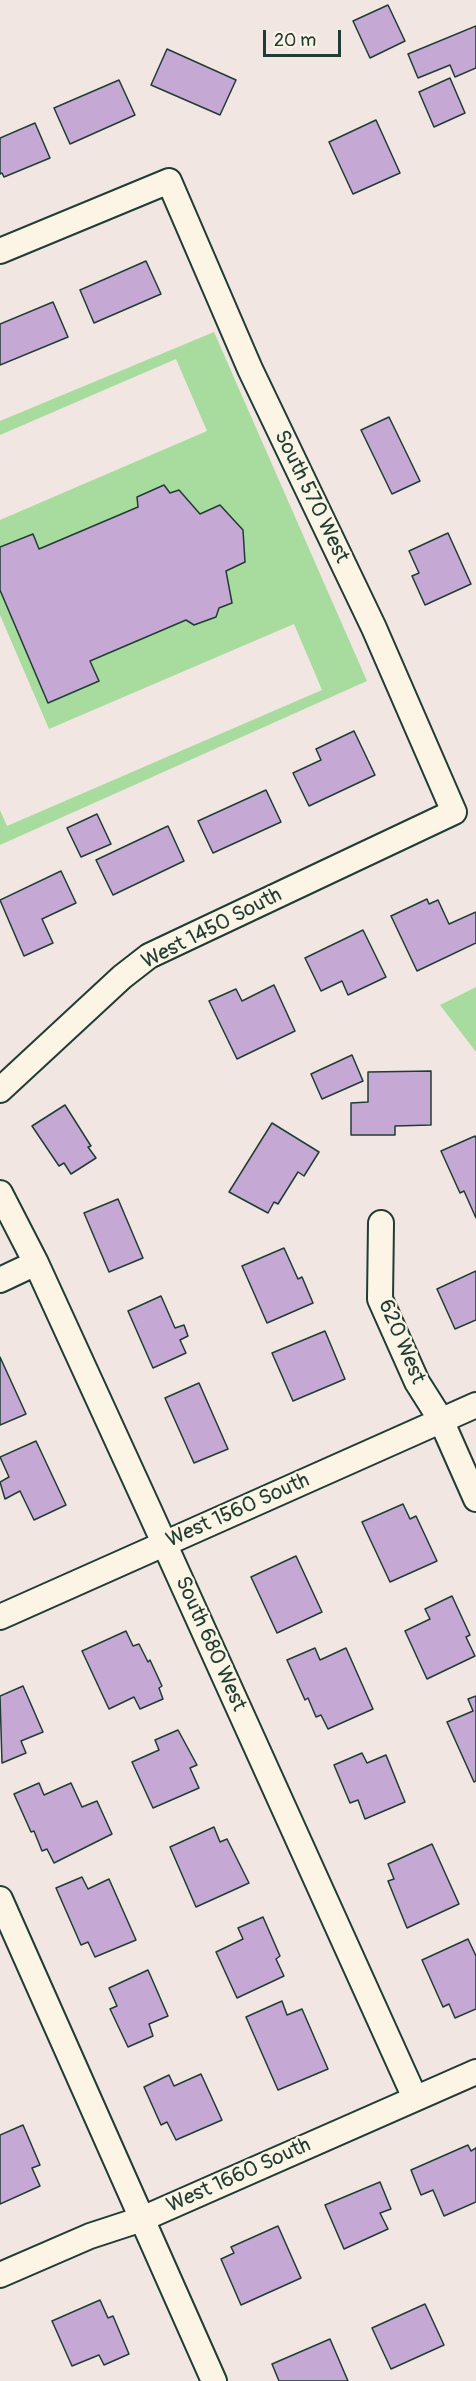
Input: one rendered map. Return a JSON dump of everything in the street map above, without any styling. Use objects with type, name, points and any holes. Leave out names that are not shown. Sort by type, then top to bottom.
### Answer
[{"type":"street","name":"South 570 West","points":[[0,251],[169,181],[250,369],[374,628],[454,812]]},
{"type":"street","name":"West 1450 South","points":[[0,1090],[122,977],[149,956],[454,812]]},
{"type":"street","name":"South 680 West","points":[[0,1193],[36,1263],[165,1544],[415,2098]]},
{"type":"street","name":"620 West","points":[[381,1223],[380,1299],[417,1382],[441,1420],[476,1499]]},
{"type":"street","points":[[0,1280],[36,1263]]},
{"type":"street","name":"West 1560 South","points":[[0,1617],[476,1405]]},
{"type":"street","points":[[0,1899],[214,2381]]},
{"type":"street","name":"West 1660 South","points":[[0,2275],[90,2236],[142,2218],[476,2072]]},
{"type":"green space","points":[[214,332],[367,681],[0,845],[0,810],[7,826],[322,690],[294,624],[49,729],[0,615],[0,590],[49,703],[99,681],[90,661],[186,620],[216,617],[219,608],[232,603],[226,571],[245,562],[243,530],[220,505],[200,514],[179,490],[170,493],[164,485],[137,497],[138,507],[39,549],[32,534],[0,547],[0,520],[207,431],[176,359],[0,435],[0,421]]},
{"type":"green space","points":[[476,987],[476,1052],[440,1005]]},
{"type":"building","points":[[388,5],[405,41],[370,58],[353,21]]},
{"type":"building","points":[[476,26],[476,68],[455,77],[450,65],[418,78],[408,54]]},
{"type":"building","points":[[167,49],[236,80],[220,115],[151,85]]},
{"type":"building","points":[[450,78],[465,113],[434,127],[419,92]]},
{"type":"building","points":[[119,80],[135,115],[70,144],[54,108]]},
{"type":"building","points":[[376,120],[400,173],[353,194],[329,142]]},
{"type":"building","points":[[35,123],[50,158],[4,177],[2,173],[0,174],[0,138]]},
{"type":"building","points":[[146,261],[161,294],[94,323],[80,290]]},
{"type":"building","points":[[53,302],[68,337],[0,365],[0,324]]},
{"type":"building","points":[[389,417],[420,481],[392,494],[361,430]]},
{"type":"building","points":[[164,485],[170,493],[179,490],[200,514],[220,505],[243,530],[245,562],[226,571],[232,603],[219,608],[216,617],[194,625],[186,620],[90,661],[99,681],[48,703],[0,590],[0,547],[33,534],[39,549],[138,507],[137,497]]},
{"type":"building","points":[[448,533],[471,584],[425,605],[412,576],[419,573],[409,551]]},
{"type":"building","points":[[354,731],[375,775],[309,806],[293,773],[321,760],[316,749]]},
{"type":"building","points":[[266,790],[281,822],[213,853],[198,821]]},
{"type":"building","points":[[97,814],[111,844],[81,857],[67,828]]},
{"type":"building","points":[[168,826],[184,861],[113,895],[96,860]]},
{"type":"building","points":[[61,871],[76,903],[42,919],[53,943],[24,956],[0,900]]},
{"type":"building","points":[[427,899],[429,904],[438,900],[449,924],[476,912],[476,943],[417,971],[391,916]]},
{"type":"building","points":[[363,930],[386,977],[348,995],[342,981],[321,991],[305,958]]},
{"type":"building","points":[[274,985],[295,1031],[237,1059],[209,1001],[236,989],[242,1001]]},
{"type":"building","points":[[352,1055],[363,1081],[322,1099],[311,1074]]},
{"type":"building","points":[[431,1071],[431,1125],[395,1126],[395,1135],[351,1135],[351,1103],[368,1102],[368,1072]]},
{"type":"building","points":[[65,1105],[96,1158],[71,1174],[64,1163],[59,1166],[32,1126]]},
{"type":"building","points":[[272,1123],[319,1152],[304,1176],[298,1172],[278,1204],[274,1202],[268,1213],[229,1192]]},
{"type":"building","points":[[475,1136],[476,1218],[464,1191],[460,1193],[441,1151]]},
{"type":"building","points":[[118,1199],[143,1258],[109,1272],[84,1213]]},
{"type":"building","points":[[284,1248],[298,1279],[302,1277],[313,1303],[267,1323],[242,1266]]},
{"type":"building","points":[[476,1271],[476,1320],[455,1329],[437,1289]]},
{"type":"building","points":[[161,1296],[175,1328],[184,1325],[188,1336],[180,1340],[186,1353],[153,1368],[128,1311]]},
{"type":"building","points":[[325,1331],[345,1379],[293,1401],[272,1353]]},
{"type":"building","points":[[0,1357],[26,1414],[0,1425]]},
{"type":"building","points":[[199,1383],[228,1449],[194,1463],[165,1398]]},
{"type":"building","points":[[36,1441],[66,1505],[34,1520],[20,1491],[5,1499],[0,1482],[9,1477],[0,1457]]},
{"type":"building","points":[[403,1504],[410,1519],[416,1516],[437,1561],[390,1582],[362,1522]]},
{"type":"building","points":[[296,1556],[322,1612],[277,1633],[251,1577]]},
{"type":"building","points":[[452,1596],[470,1635],[466,1637],[475,1656],[427,1679],[405,1631],[430,1619],[425,1609]]},
{"type":"building","points":[[126,1631],[133,1646],[139,1644],[148,1662],[150,1660],[162,1686],[159,1688],[163,1699],[140,1709],[134,1697],[109,1709],[82,1651]]},
{"type":"building","points":[[315,1648],[320,1660],[346,1648],[373,1709],[328,1729],[321,1715],[316,1717],[308,1698],[305,1700],[287,1660]]},
{"type":"building","points":[[23,1686],[43,1732],[21,1741],[26,1753],[2,1763],[0,1696]]},
{"type":"building","points":[[476,1696],[476,1781],[474,1782],[447,1722],[473,1711],[468,1699]]},
{"type":"building","points":[[178,1730],[197,1765],[190,1768],[199,1788],[153,1808],[132,1762],[159,1750],[155,1740]]},
{"type":"building","points":[[362,1753],[367,1763],[386,1755],[405,1802],[365,1819],[358,1800],[350,1803],[334,1765]]},
{"type":"building","points":[[39,1783],[44,1795],[71,1783],[82,1807],[97,1801],[112,1834],[54,1863],[47,1849],[42,1851],[14,1794]]},
{"type":"building","points":[[214,1827],[220,1842],[227,1839],[249,1883],[196,1907],[170,1847]]},
{"type":"building","points":[[432,1844],[459,1904],[407,1928],[388,1881],[394,1879],[388,1864]]},
{"type":"building","points":[[82,1877],[88,1889],[109,1879],[136,1940],[95,1957],[88,1942],[81,1945],[56,1888]]},
{"type":"building","points":[[263,1917],[280,1956],[276,1959],[284,1976],[237,1998],[216,1952],[243,1939],[238,1928]]},
{"type":"building","points":[[468,1939],[476,1956],[476,2009],[455,2018],[449,2004],[443,2007],[422,1960]]},
{"type":"building","points":[[148,1970],[168,2016],[149,2024],[153,2036],[128,2047],[110,2009],[117,2006],[109,1988]]},
{"type":"building","points":[[282,2001],[287,2015],[302,2009],[328,2069],[278,2090],[246,2017]]},
{"type":"building","points":[[201,2074],[222,2120],[176,2140],[167,2122],[161,2125],[144,2087],[169,2075],[174,2086]]},
{"type":"building","points":[[23,2125],[40,2165],[32,2168],[40,2186],[0,2204],[0,2135]]},
{"type":"building","points":[[468,2145],[471,2151],[476,2148],[476,2202],[444,2216],[433,2190],[421,2195],[411,2170]]},
{"type":"building","points":[[380,2182],[391,2209],[380,2213],[388,2229],[344,2249],[325,2205]]},
{"type":"building","points":[[278,2226],[301,2278],[241,2305],[221,2259],[234,2253],[231,2247]]},
{"type":"building","points":[[100,2300],[108,2318],[113,2316],[129,2354],[104,2365],[99,2355],[72,2366],[52,2321]]},
{"type":"building","points":[[425,2304],[444,2345],[391,2369],[372,2328]]},
{"type":"building","points":[[330,2339],[348,2381],[279,2381],[272,2364]]}]
